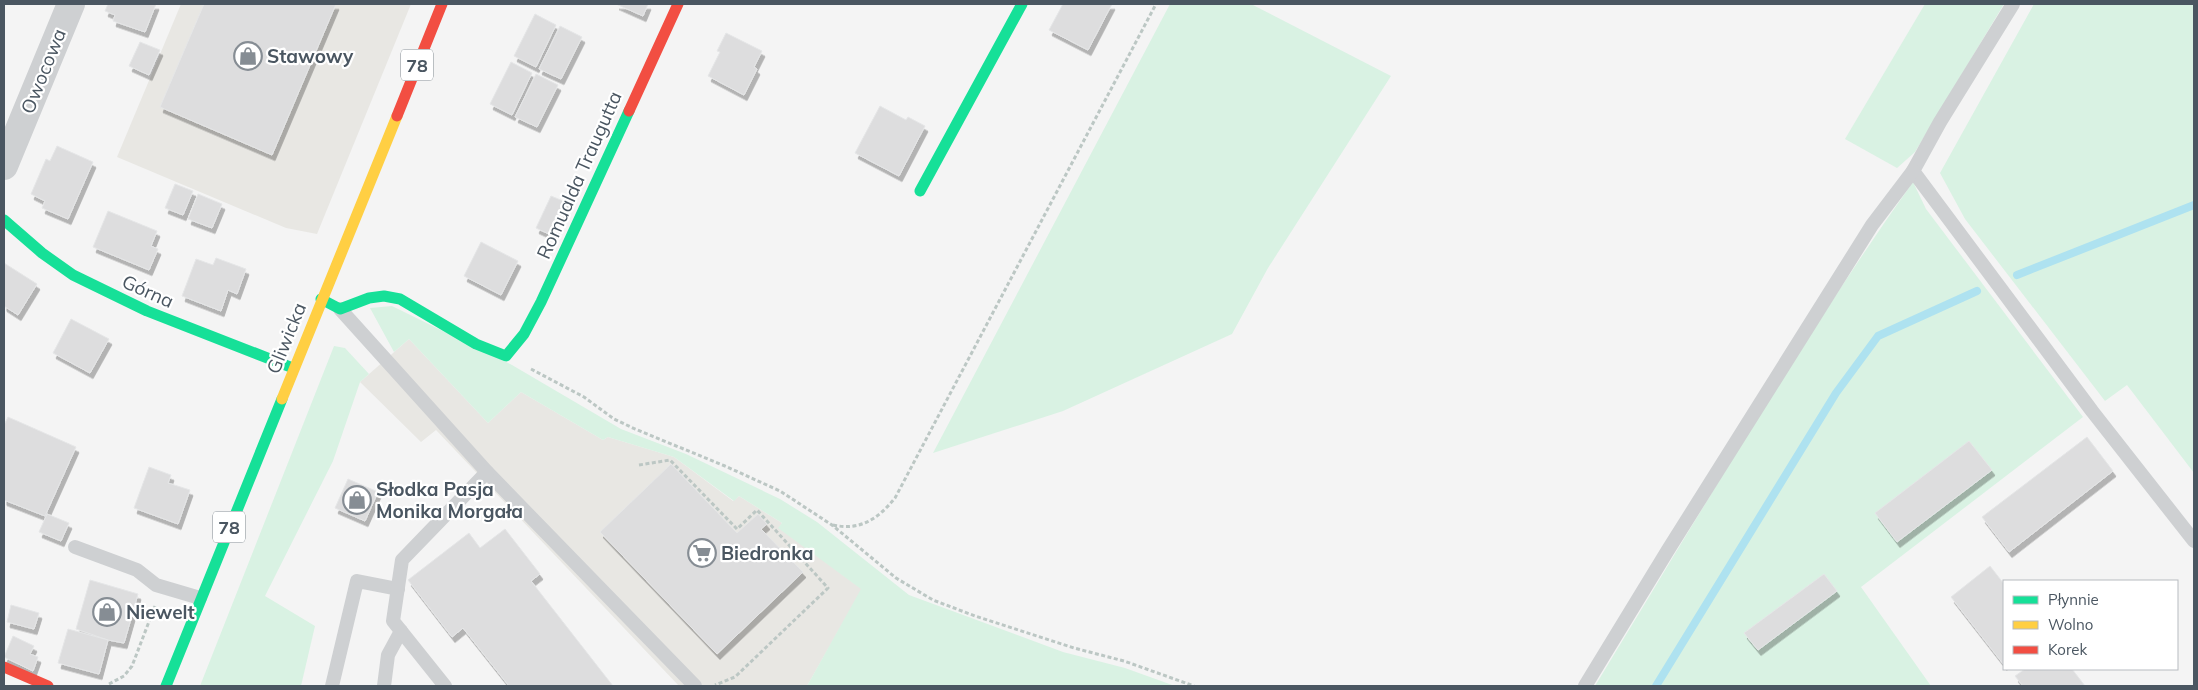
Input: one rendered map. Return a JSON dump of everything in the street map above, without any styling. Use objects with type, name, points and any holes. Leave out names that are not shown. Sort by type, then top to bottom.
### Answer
[{"type":"street","name":"Owocowa","points":[[4,166],[71,4]]},
{"type":"street","name":"Gliwicka","points":[[166,686],[293,368],[442,4]]},
{"type":"street","name":"Romualda Traugutta","points":[[506,356],[524,334],[541,302],[678,4]]},
{"type":"street","points":[[920,191],[1022,4]]},
{"type":"street","name":"Górna","points":[[4,220],[42,252],[74,275],[147,312],[293,368]]},
{"type":"street","points":[[321,299],[340,309],[365,297],[387,295],[400,299],[476,344],[506,356]]},
{"type":"street","points":[[4,668],[48,686]]},
{"type":"lane","points":[[1586,686],[1673,542],[1872,225],[1913,171],[1940,122],[2013,4]]},
{"type":"lane","points":[[1913,171],[2080,395],[2194,541]]},
{"type":"lane","points":[[340,309],[487,472],[695,686]]},
{"type":"lane","points":[[446,686],[393,621],[402,560],[487,472]]},
{"type":"lane","points":[[75,547],[137,570],[156,585],[200,598]]},
{"type":"lane","points":[[332,686],[357,581],[398,589]]},
{"type":"lane","points":[[384,686],[388,656],[401,631]]},
{"type":"path","points":[[832,524],[850,528],[864,524],[879,516],[895,498],[1156,4]]},
{"type":"path","points":[[506,356],[584,398],[614,418],[780,491],[832,524],[896,578],[934,600],[975,616],[1074,648],[1132,664],[1194,686]]},
{"type":"path","points":[[639,465],[670,460],[737,529],[757,510],[828,588],[735,677],[713,686]]},
{"type":"path","points":[[109,684],[124,676],[132,666],[147,628]]},
{"type":"shaded area","points":[[181,4],[411,4],[317,234],[286,228],[117,157]]},
{"type":"shaded area","points":[[409,339],[488,423],[521,392],[603,440],[608,437],[674,457],[733,501],[739,496],[782,523],[779,528],[862,589],[807,686],[679,686],[436,430],[421,442],[360,382]]},
{"type":"green space","points":[[1170,4],[1251,4],[1391,76],[1268,268],[1232,334],[1063,411],[933,453]]},
{"type":"green space","points":[[1925,4],[2004,4],[1915,152],[1897,168],[1845,139]]},
{"type":"green space","points":[[2034,4],[2194,4],[2194,473],[2127,385],[2105,401],[1965,219],[1940,173]]},
{"type":"green space","points":[[1913,182],[1926,209],[2083,417],[1861,587],[1931,686],[1595,686],[1789,368],[1829,305]]},
{"type":"green space","points":[[392,306],[512,365],[621,429],[686,454],[780,499],[817,522],[909,595],[1063,652],[1125,668],[1175,686],[807,686],[861,589],[778,528],[782,523],[739,496],[734,501],[674,457],[608,437],[603,440],[521,392],[488,423],[409,339],[394,352],[370,308]]},
{"type":"green space","points":[[334,346],[345,348],[369,374],[360,382],[333,461],[265,596],[315,626],[301,686],[200,686]]},
{"type":"building","points":[[108,4],[156,4],[145,32],[113,21],[115,15],[105,11]]},
{"type":"building","name":"Stawowy","points":[[204,4],[336,4],[272,155],[160,107]]},
{"type":"building","points":[[616,4],[648,4],[643,16]]},
{"type":"building","points":[[1063,4],[1112,4],[1088,50],[1049,30]]},
{"type":"building","points":[[535,14],[556,25],[536,67],[514,56]]},
{"type":"building","points":[[560,26],[582,37],[561,79],[539,69]]},
{"type":"building","points":[[726,33],[762,51],[754,67],[757,69],[744,95],[708,76],[720,52],[717,51]]},
{"type":"building","points":[[140,42],[160,50],[149,75],[129,66]]},
{"type":"building","points":[[511,62],[532,73],[512,115],[490,104]]},
{"type":"building","points":[[536,74],[558,85],[537,127],[515,117]]},
{"type":"building","points":[[880,106],[906,120],[908,117],[925,126],[899,176],[855,153]]},
{"type":"building","points":[[57,146],[93,162],[68,219],[42,208],[45,201],[31,194],[46,159],[50,161]]},
{"type":"building","points":[[175,184],[193,191],[183,215],[165,208]]},
{"type":"building","points":[[198,194],[222,204],[212,228],[188,219]]},
{"type":"building","points":[[551,196],[568,203],[553,236],[536,228]]},
{"type":"building","points":[[108,211],[157,231],[151,246],[158,249],[149,270],[93,247]]},
{"type":"building","points":[[481,242],[518,261],[501,295],[464,276]]},
{"type":"building","points":[[216,258],[246,269],[237,294],[228,290],[221,311],[182,296],[196,259],[213,265]]},
{"type":"building","points":[[4,263],[37,284],[18,315],[4,306]]},
{"type":"building","points":[[71,319],[109,339],[90,373],[53,353]]},
{"type":"building","points":[[8,417],[76,447],[45,516],[4,500],[4,425]]},
{"type":"building","points":[[2087,437],[2113,471],[2009,552],[1982,517]]},
{"type":"building","points":[[1969,441],[1992,470],[1897,542],[1875,513]]},
{"type":"building","name":"Biedronka","points":[[671,464],[737,533],[758,514],[767,524],[761,529],[803,572],[717,654],[600,532]]},
{"type":"building","points":[[149,467],[171,475],[168,483],[190,490],[178,524],[134,508]]},
{"type":"building","name":"Słodka Pasja Monika Morgała","points":[[348,479],[378,492],[365,521],[335,508]]},
{"type":"building","points":[[47,514],[69,523],[61,541],[39,532]]},
{"type":"building","points":[[505,529],[540,574],[531,581],[613,686],[509,686],[463,628],[452,637],[408,580],[469,533],[480,548]]},
{"type":"building","points":[[1990,566],[2003,583],[2003,664],[1951,597]]},
{"type":"building","points":[[1824,574],[1837,591],[1758,650],[1744,633]]},
{"type":"building","name":"Niewelt","points":[[90,580],[138,594],[124,643],[108,640],[76,629]]},
{"type":"building","points":[[11,605],[39,613],[34,629],[7,622]]},
{"type":"building","points":[[68,629],[108,640],[99,674],[58,663]]},
{"type":"building","points":[[13,636],[34,646],[30,654],[38,657],[33,671],[4,657]]},
{"type":"building","points":[[2024,670],[2073,670],[2085,686],[2023,686],[2015,676]]},
{"type":"waterway","points":[[2017,275],[2194,205]]},
{"type":"waterway","points":[[1656,686],[1836,393],[1878,336],[1977,291]]},
{"type":"traffic: fast","points":[[920,191],[1022,4]]},
{"type":"traffic: fast","points":[[321,299],[340,309],[369,298],[384,296],[400,299],[476,344],[506,356],[524,334],[541,302],[629,111]]},
{"type":"traffic: fast","points":[[4,220],[42,253],[73,275],[147,311],[293,368]]},
{"type":"traffic: fast","points":[[166,686],[282,399]]},
{"type":"traffic: slow","points":[[282,399],[397,116]]},
{"type":"traffic: jam","points":[[397,116],[442,4]]},
{"type":"traffic: jam","points":[[629,111],[678,4]]},
{"type":"traffic: jam","points":[[4,667],[48,686]]},
{"type":"place","name":"Stawowy","points":[[248,56]]},
{"type":"place","name":"Słodka Pasja Monika Morgała","points":[[357,500]]},
{"type":"place","name":"Biedronka","points":[[702,553]]},
{"type":"place","name":"Niewelt","points":[[107,612]]}]
